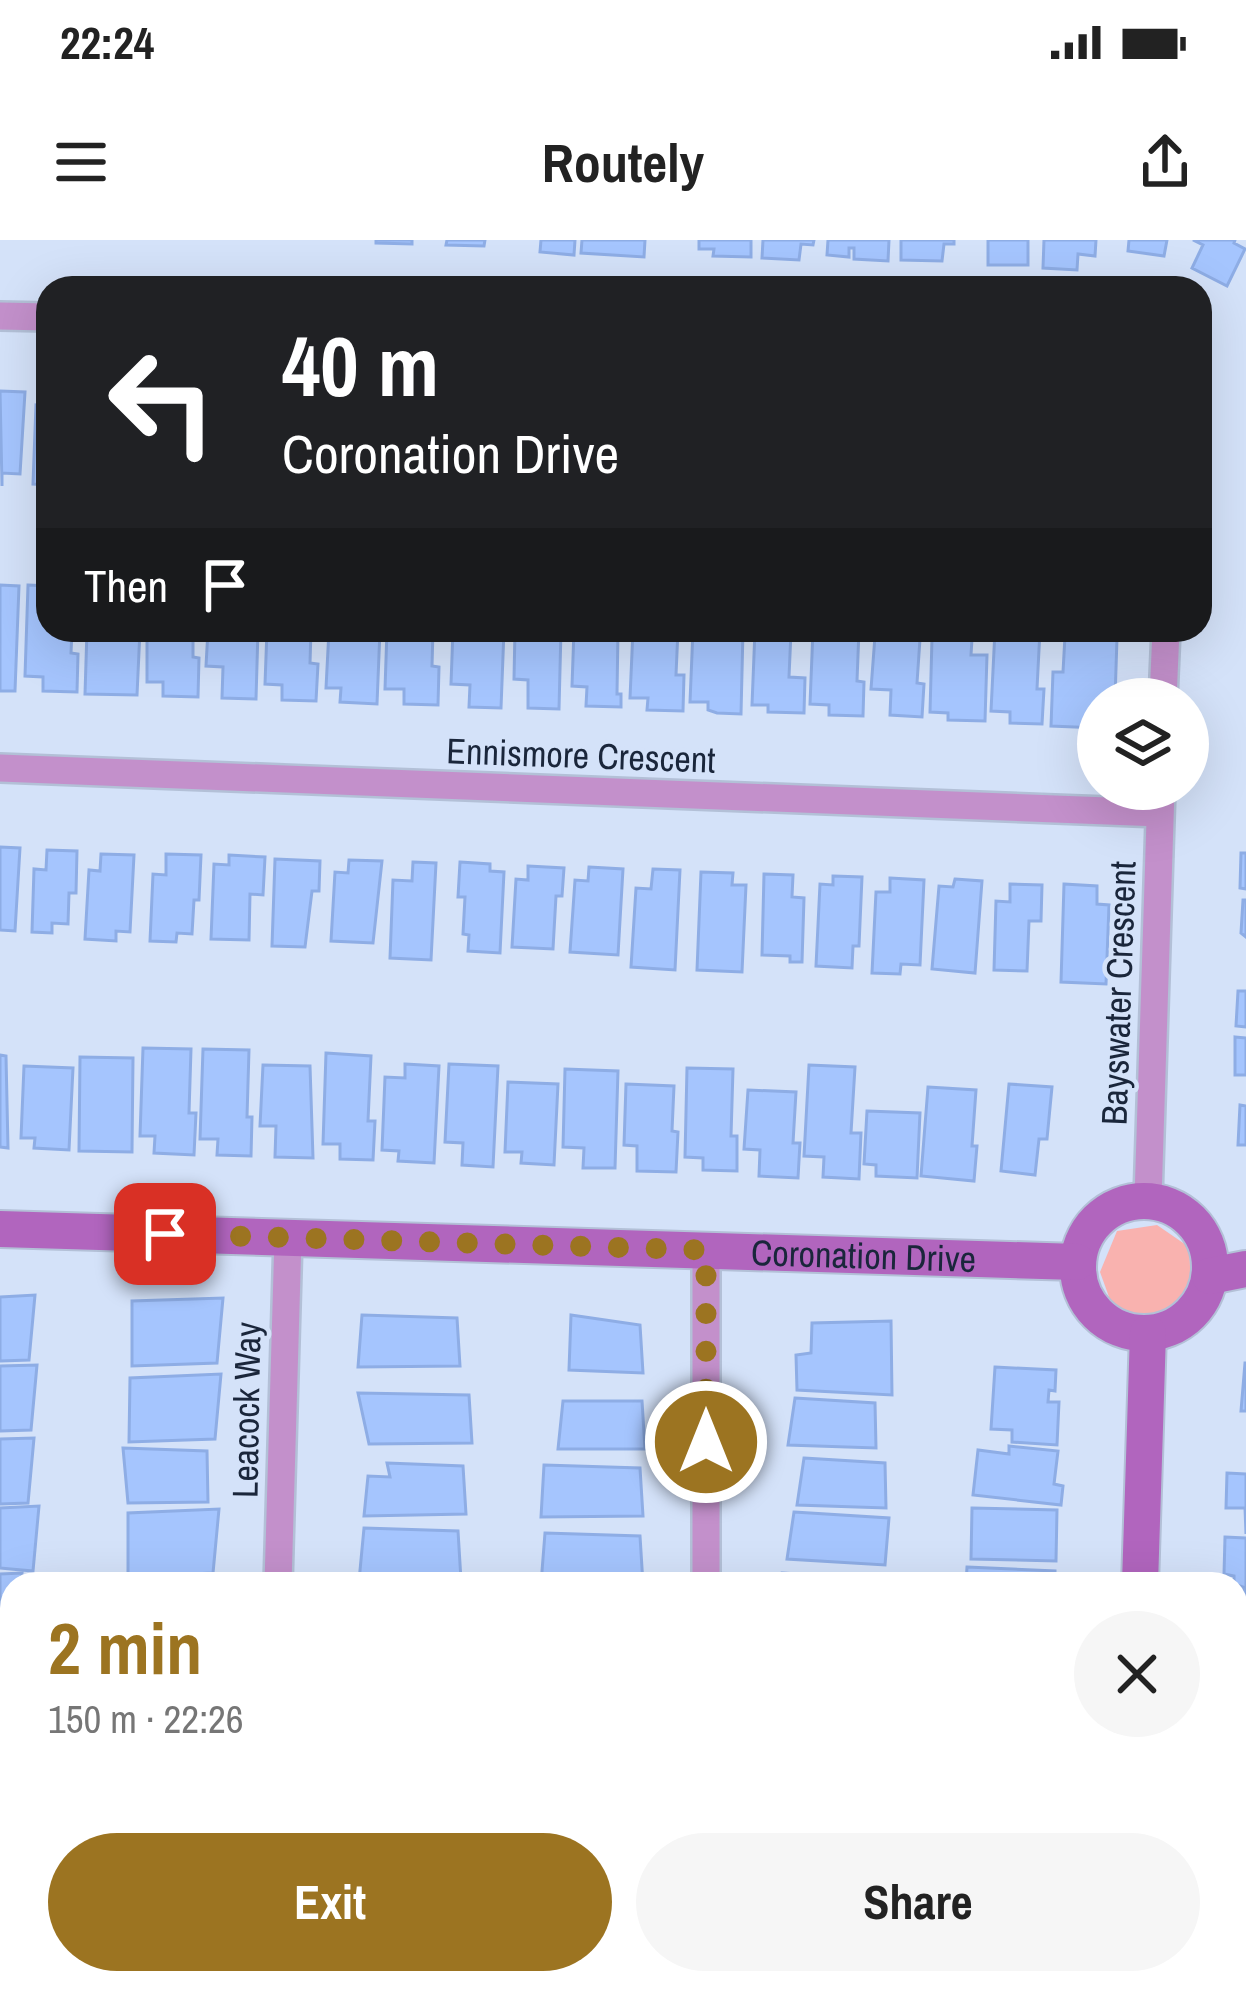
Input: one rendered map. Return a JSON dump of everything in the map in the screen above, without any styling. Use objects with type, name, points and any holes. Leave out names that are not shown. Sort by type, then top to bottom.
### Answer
[{"type":"street","points":[[0,316],[36,317]]},
{"type":"street","points":[[1164,678],[1165,642]]},
{"type":"street","name":"Ennismore Crescent","points":[[0,768],[1077,799]]},
{"type":"street","name":"Bayswater Crescent","points":[[1148,1199],[1160,810]]},
{"type":"street","points":[[1148,1199],[1188,1216],[1210,1254],[1228,1272],[1189,1316],[1148,1334],[1120,1329],[1096,1314],[1082,1290],[1077,1262],[1082,1242],[1108,1210],[1148,1199]]},
{"type":"street","name":"Coronation Drive","points":[[0,1229],[1077,1262]]},
{"type":"street","name":"Leacock Way","points":[[278,1572],[288,1238]]},
{"type":"street","points":[[706,1250],[706,1572]]},
{"type":"street","points":[[1140,1572],[1148,1334]]},
{"type":"shaded area","points":[[1157,1225],[1189,1247],[1189,1286],[1181,1302],[1147,1321],[1113,1308],[1100,1272],[1117,1231]]},
{"type":"building","points":[[412,240],[412,244],[376,243]]},
{"type":"building","points":[[447,240],[485,240],[484,246],[446,245]]},
{"type":"building","points":[[541,240],[575,240],[574,255],[540,252]]},
{"type":"building","points":[[582,240],[645,240],[644,257],[581,253]]},
{"type":"building","points":[[699,240],[751,240],[751,257],[713,256],[714,249],[699,249]]},
{"type":"building","points":[[763,240],[814,240],[813,245],[801,244],[799,260],[762,258]]},
{"type":"building","points":[[828,240],[889,240],[888,261],[854,259],[854,248],[849,248],[849,257],[827,255]]},
{"type":"building","points":[[901,240],[954,240],[954,244],[944,244],[942,261],[901,260]]},
{"type":"building","points":[[988,240],[1028,240],[1028,265],[988,265]]},
{"type":"building","points":[[1044,240],[1096,240],[1095,256],[1078,254],[1077,270],[1043,268]]},
{"type":"building","points":[[1129,240],[1167,240],[1164,256],[1128,251]]},
{"type":"building","points":[[1193,240],[1235,240],[1245,249],[1227,286],[1192,268],[1203,245]]},
{"type":"building","points":[[0,391],[25,392],[20,474],[2,473],[2,486]]},
{"type":"building","points":[[36,405],[36,484],[33,484]]},
{"type":"building","points":[[0,585],[19,586],[15,691],[0,691]]},
{"type":"building","points":[[28,585],[36,585],[36,642],[71,642],[71,653],[78,654],[77,692],[43,691],[43,677],[25,676]]},
{"type":"building","points":[[87,642],[139,642],[137,695],[85,694]]},
{"type":"building","points":[[147,642],[193,642],[193,657],[199,658],[198,697],[163,696],[163,682],[147,682]]},
{"type":"building","points":[[207,642],[258,642],[256,699],[222,698],[223,667],[206,666]]},
{"type":"building","points":[[267,642],[311,642],[310,663],[318,664],[316,701],[282,700],[282,685],[265,684]]},
{"type":"building","points":[[328,642],[380,642],[377,704],[340,702],[341,688],[326,688]]},
{"type":"building","points":[[387,642],[433,642],[432,666],[439,667],[438,705],[404,704],[404,689],[385,689]]},
{"type":"building","points":[[453,642],[504,642],[501,708],[469,707],[470,685],[451,684]]},
{"type":"building","points":[[515,642],[561,642],[559,709],[528,708],[528,680],[514,679]]},
{"type":"building","points":[[574,642],[618,642],[621,707],[586,706],[587,687],[572,686]]},
{"type":"building","points":[[632,642],[677,642],[676,675],[684,675],[683,711],[647,710],[648,698],[630,698]]},
{"type":"building","points":[[692,642],[743,642],[741,714],[717,713],[708,710],[708,702],[690,702]]},
{"type":"building","points":[[755,642],[791,642],[789,677],[805,678],[804,713],[768,712],[768,705],[752,705]]},
{"type":"building","points":[[813,642],[859,642],[857,681],[864,682],[863,716],[829,715],[829,705],[810,704]]},
{"type":"building","points":[[875,642],[920,642],[917,683],[924,684],[922,717],[890,715],[891,690],[871,689]]},
{"type":"building","points":[[932,642],[972,642],[971,655],[987,655],[985,721],[948,720],[948,713],[930,712]]},
{"type":"building","points":[[994,642],[1039,642],[1037,689],[1044,689],[1042,724],[1010,723],[1010,712],[991,711]]},
{"type":"building","points":[[1065,642],[1117,642],[1116,678],[1077,678],[1077,727],[1051,726],[1053,672],[1063,672]]},
{"type":"building","points":[[0,847],[20,848],[15,931],[0,930]]},
{"type":"building","points":[[47,850],[77,851],[76,893],[69,893],[68,924],[52,923],[52,933],[32,932],[34,869],[46,870]]},
{"type":"building","points":[[1241,853],[1246,853],[1246,889],[1240,888]]},
{"type":"building","points":[[101,854],[134,855],[130,932],[116,931],[116,941],[85,939],[89,870],[100,871]]},
{"type":"building","points":[[166,854],[201,855],[192,934],[177,933],[176,942],[150,941],[153,874],[166,875]]},
{"type":"building","points":[[229,855],[265,857],[263,895],[250,894],[249,940],[211,939],[214,864],[229,865]]},
{"type":"building","points":[[275,859],[320,861],[319,891],[312,891],[305,947],[272,946]]},
{"type":"building","points":[[349,860],[382,861],[373,943],[331,941],[335,872],[348,873]]},
{"type":"building","points":[[413,862],[436,863],[431,960],[390,958],[393,880],[412,881]]},
{"type":"building","points":[[460,862],[490,864],[490,871],[504,872],[500,953],[468,951],[469,935],[463,934],[465,897],[458,897]]},
{"type":"building","points":[[528,866],[564,868],[562,896],[556,896],[553,949],[512,947],[516,879],[528,880]]},
{"type":"building","points":[[589,867],[623,869],[618,955],[570,952],[575,880],[588,881]]},
{"type":"building","points":[[653,869],[680,870],[675,970],[631,967],[636,888],[651,889]]},
{"type":"building","points":[[701,872],[733,873],[732,885],[746,885],[742,972],[697,970]]},
{"type":"building","points":[[764,874],[793,875],[792,897],[804,898],[802,962],[790,962],[790,956],[762,955]]},
{"type":"building","points":[[833,876],[862,877],[859,946],[853,946],[852,968],[816,966],[820,884],[833,885]]},
{"type":"building","points":[[890,878],[924,880],[920,965],[901,964],[900,974],[872,973],[876,892],[890,892]]},
{"type":"building","points":[[955,879],[982,881],[975,973],[932,969],[939,886],[953,887]]},
{"type":"building","points":[[1010,884],[1042,885],[1041,921],[1029,921],[1027,971],[994,970],[996,901],[1010,902]]},
{"type":"building","points":[[1064,884],[1097,886],[1097,904],[1109,905],[1106,984],[1061,982]]},
{"type":"building","points":[[1246,900],[1246,937],[1241,933]]},
{"type":"building","points":[[1238,991],[1246,991],[1246,1027],[1236,1026]]},
{"type":"building","points":[[1235,1037],[1246,1038],[1246,1075],[1235,1075]]},
{"type":"building","points":[[143,1048],[191,1049],[189,1113],[196,1113],[194,1155],[154,1153],[155,1136],[140,1136]]},
{"type":"building","points":[[203,1049],[249,1050],[251,1156],[217,1155],[218,1139],[200,1139]]},
{"type":"building","points":[[326,1053],[371,1056],[368,1121],[375,1121],[373,1160],[340,1159],[340,1144],[323,1144]]},
{"type":"building","points":[[0,1055],[6,1056],[8,1148],[0,1147]]},
{"type":"building","points":[[80,1057],[133,1058],[132,1152],[79,1151]]},
{"type":"building","points":[[405,1064],[439,1066],[434,1163],[398,1161],[399,1151],[382,1150],[385,1077],[405,1078]]},
{"type":"building","points":[[449,1064],[498,1066],[493,1167],[462,1165],[463,1143],[445,1142]]},
{"type":"building","points":[[263,1065],[310,1066],[313,1158],[275,1157],[276,1126],[260,1126]]},
{"type":"building","points":[[809,1065],[855,1067],[851,1133],[861,1133],[859,1179],[823,1177],[824,1157],[804,1156]]},
{"type":"building","points":[[24,1066],[73,1068],[69,1150],[34,1148],[35,1138],[21,1138]]},
{"type":"building","points":[[687,1068],[733,1069],[731,1136],[737,1136],[737,1171],[703,1170],[703,1158],[685,1157]]},
{"type":"building","points":[[565,1069],[618,1071],[615,1168],[583,1168],[584,1148],[563,1147]]},
{"type":"building","points":[[508,1082],[558,1084],[554,1165],[521,1163],[522,1152],[505,1152]]},
{"type":"building","points":[[626,1084],[674,1086],[676,1172],[637,1171],[637,1146],[624,1145]]},
{"type":"building","points":[[1009,1084],[1052,1087],[1047,1139],[1039,1139],[1035,1175],[1001,1171]]},
{"type":"building","points":[[928,1087],[976,1090],[974,1181],[921,1176]]},
{"type":"building","points":[[748,1090],[796,1092],[793,1143],[800,1143],[798,1178],[759,1176],[760,1150],[744,1149]]},
{"type":"building","points":[[1240,1105],[1246,1106],[1246,1145],[1238,1145]]},
{"type":"building","points":[[867,1111],[920,1113],[917,1178],[876,1176],[876,1165],[864,1164]]},
{"type":"building","points":[[35,1295],[29,1360],[0,1361],[0,1297]]},
{"type":"building","points":[[223,1298],[217,1363],[132,1366],[132,1301]]},
{"type":"building","points":[[362,1315],[457,1318],[460,1366],[358,1367]]},
{"type":"building","points":[[571,1315],[640,1325],[643,1373],[569,1370]]},
{"type":"building","points":[[891,1321],[892,1395],[797,1390],[796,1355],[811,1353],[812,1323]]},
{"type":"building","points":[[1245,1363],[1246,1411],[1241,1411]]},
{"type":"building","points":[[37,1365],[31,1430],[0,1431],[0,1366]]},
{"type":"building","points":[[995,1367],[1056,1370],[1055,1391],[1049,1390],[1048,1402],[1059,1402],[1057,1445],[1012,1442],[1012,1430],[991,1429]]},
{"type":"building","points":[[221,1374],[215,1439],[129,1442],[130,1378]]},
{"type":"building","points":[[358,1393],[469,1395],[472,1443],[369,1444]]},
{"type":"building","points":[[795,1398],[875,1403],[876,1448],[788,1445]]},
{"type":"building","points":[[563,1401],[642,1401],[645,1449],[558,1449]]},
{"type":"building","points":[[34,1438],[28,1503],[0,1504],[0,1439]]},
{"type":"building","points":[[1009,1446],[1058,1451],[1054,1484],[1063,1486],[1061,1505],[973,1495],[978,1450],[1009,1454]]},
{"type":"building","points":[[123,1448],[207,1451],[208,1502],[128,1503]]},
{"type":"building","points":[[804,1458],[885,1463],[886,1508],[797,1505]]},
{"type":"building","points":[[387,1463],[463,1466],[466,1514],[364,1516],[368,1476],[390,1477]]},
{"type":"building","points":[[544,1465],[640,1468],[643,1516],[541,1517]]},
{"type":"building","points":[[1227,1473],[1246,1474],[1246,1534],[1245,1508],[1226,1508]]},
{"type":"building","points":[[39,1506],[33,1571],[0,1568],[0,1508]]},
{"type":"building","points":[[972,1508],[1057,1510],[1056,1561],[971,1559]]},
{"type":"building","points":[[219,1509],[213,1572],[128,1572],[128,1513]]},
{"type":"building","points":[[794,1512],[889,1518],[885,1565],[787,1559]]},
{"type":"building","points":[[364,1528],[458,1531],[461,1572],[360,1572]]},
{"type":"building","points":[[545,1533],[640,1536],[642,1572],[542,1572]]},
{"type":"building","points":[[1225,1537],[1246,1538],[1246,1572],[1224,1572]]},
{"type":"building","points":[[967,1567],[1055,1571],[1055,1572],[967,1572]]},
{"type":"route","points":[[165,1234],[706,1250],[706,1442]]}]
